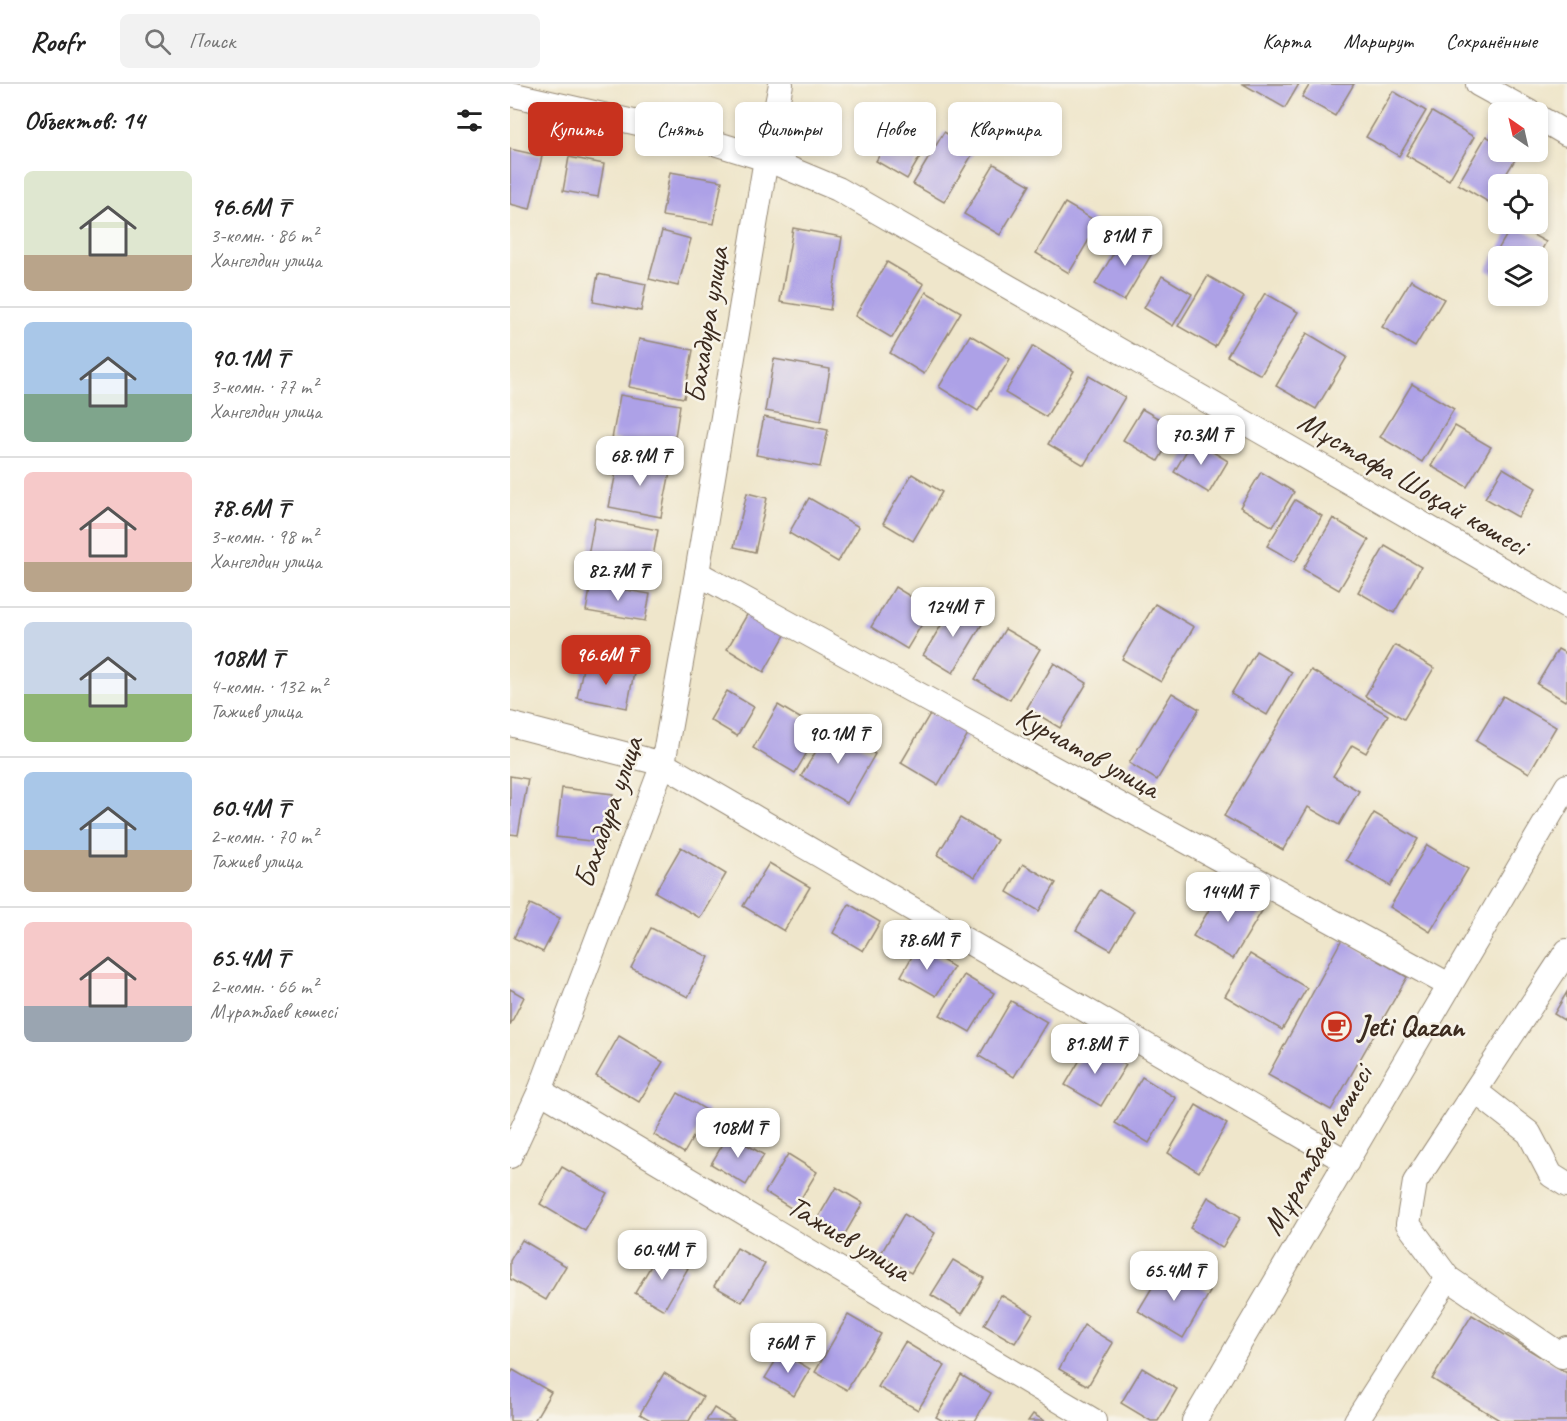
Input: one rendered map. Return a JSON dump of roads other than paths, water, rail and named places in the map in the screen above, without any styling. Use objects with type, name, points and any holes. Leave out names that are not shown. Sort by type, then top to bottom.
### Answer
[{"type":"street","name":"Бахадура улица","points":[[510,1156],[540,1091],[663,764],[766,159],[781,84]]},
{"type":"street","points":[[1478,84],[1511,102]]},
{"type":"street","name":"Мұстафа Шоқай көшесі","points":[[510,94],[682,133],[766,159],[838,189],[1567,608]]},
{"type":"street","points":[[1548,123],[1567,134]]},
{"type":"street","name":"Курчатов улица","points":[[697,573],[1449,985]]},
{"type":"street","points":[[510,724],[663,764],[1347,1162]]},
{"type":"street","name":"Мұратбаев көшесі","points":[[1194,1421],[1567,786]]},
{"type":"street","points":[[1567,951],[1415,1182],[1408,1224],[1448,1278],[1562,1356],[1567,1348]]},
{"type":"street","name":"Тажиев улица","points":[[540,1091],[1094,1421]]},
{"type":"street","points":[[1475,1091],[1529,1133],[1551,1175],[1567,1185]]},
{"type":"street","points":[[1362,1419],[1448,1278]]},
{"type":"place","name":"Jeti Qazan","points":[[1337,1026]]}]
